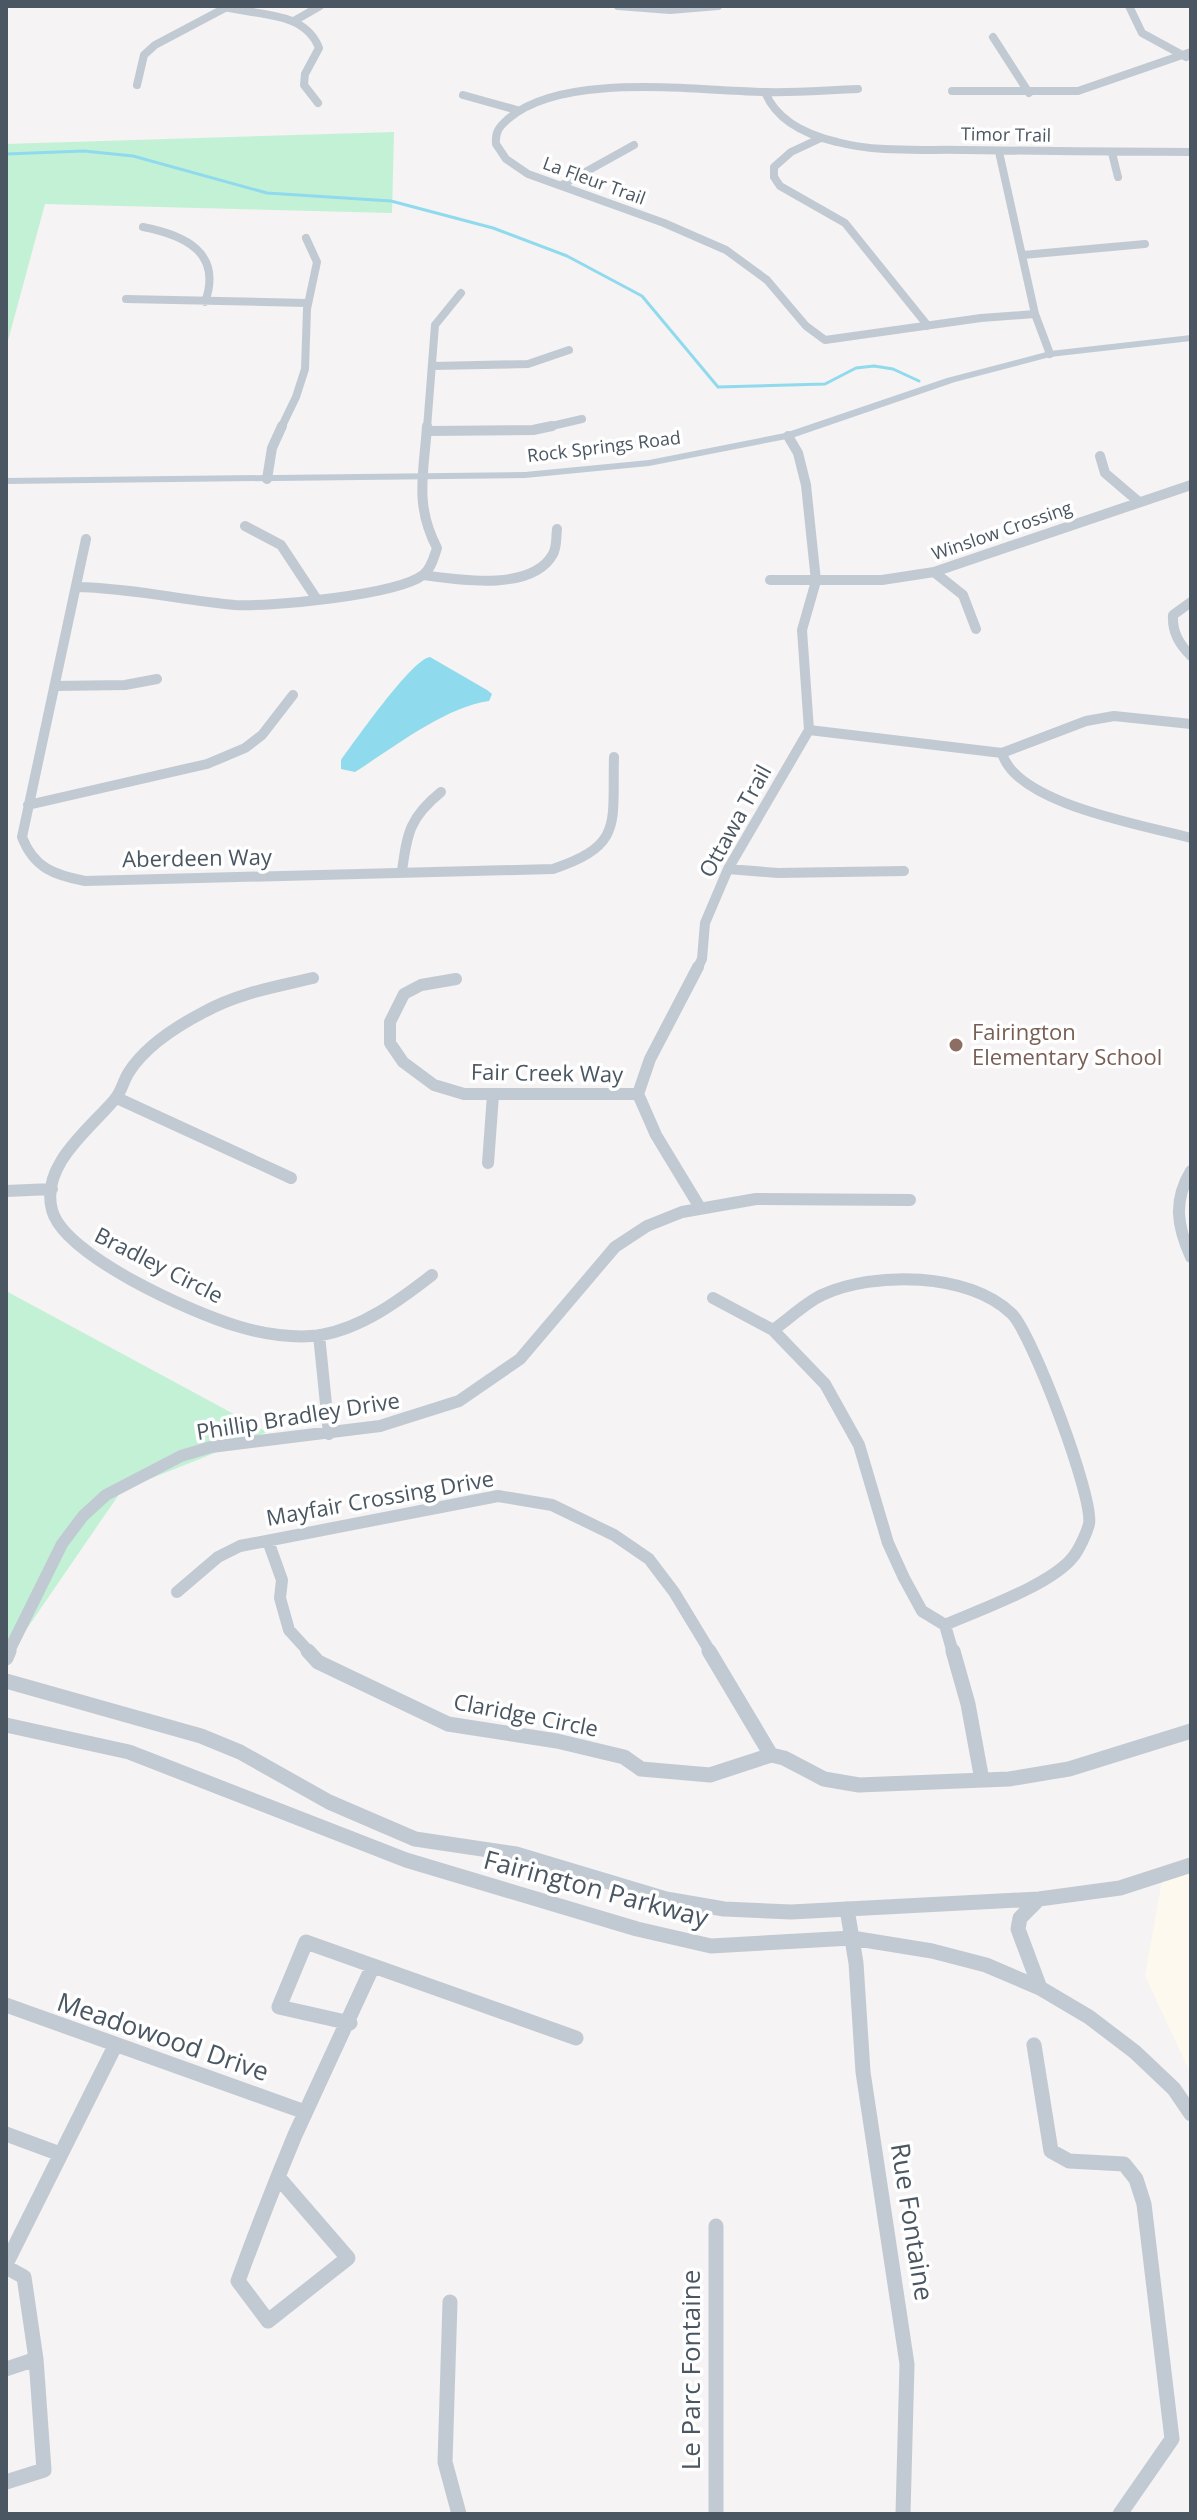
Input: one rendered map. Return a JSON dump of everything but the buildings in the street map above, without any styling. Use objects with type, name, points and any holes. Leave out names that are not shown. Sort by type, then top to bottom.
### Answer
[{"type":"street","points":[[294,21],[320,6]]},
{"type":"street","points":[[618,6],[670,10],[718,6]]},
{"type":"street","points":[[1129,6],[1142,33],[1187,54],[1191,60]]},
{"type":"street","points":[[137,85],[144,55],[155,45],[222,7],[294,21],[312,33],[318,43],[317,53],[303,80],[306,90],[318,103]]},
{"type":"street","points":[[993,37],[1029,93]]},
{"type":"street","points":[[952,91],[1078,91],[1187,54]]},
{"type":"street","points":[[463,95],[517,110],[554,96],[604,88],[765,92],[858,89]]},
{"type":"street","name":"Timor Trail","points":[[765,92],[768,102],[779,115],[821,138],[882,148],[999,152],[1191,152]]},
{"type":"street","name":"La Fleur Trail","points":[[517,110],[496,132],[497,149],[515,166],[729,251],[779,292],[813,334],[825,340],[1035,314]]},
{"type":"street","points":[[821,138],[781,159],[774,167],[774,177],[780,186],[845,223],[928,326]]},
{"type":"street","points":[[562,185],[634,145]]},
{"type":"street","points":[[999,152],[1035,314],[1050,354]]},
{"type":"street","points":[[1112,153],[1118,177]]},
{"type":"street","points":[[143,227],[173,233],[190,241],[211,273],[210,292],[205,302]]},
{"type":"street","points":[[267,479],[273,439],[294,401],[305,371],[307,303],[320,265],[317,252],[306,238]]},
{"type":"street","points":[[1023,255],[1145,244]]},
{"type":"street","points":[[76,587],[123,588],[238,605],[386,590],[423,575],[430,567],[437,548],[425,525],[421,506],[435,325],[461,293]]},
{"type":"street","points":[[126,299],[307,303]]},
{"type":"street","name":"Rock Springs Road","points":[[6,481],[525,475],[649,463],[788,436],[951,380],[1050,354],[1191,338]]},
{"type":"street","points":[[432,366],[528,364],[569,350]]},
{"type":"street","points":[[428,431],[533,430],[582,419]]},
{"type":"street","points":[[788,436],[798,453],[806,485],[816,581],[802,630],[809,730],[1002,753],[1086,721],[1114,716],[1191,724]]},
{"type":"street","points":[[1100,456],[1105,473],[1139,502]]},
{"type":"street","name":"Winslow Crossing","points":[[770,580],[882,580],[934,572],[1191,485]]},
{"type":"street","points":[[245,526],[281,545],[316,598]]},
{"type":"street","points":[[423,575],[491,582],[525,575],[548,562],[555,552],[557,529]]},
{"type":"street","name":"Aberdeen Way","points":[[86,539],[22,837],[28,856],[39,866],[61,876],[85,881],[553,869],[586,858],[605,842],[612,819],[614,757]]},
{"type":"street","points":[[934,572],[963,595],[976,629]]},
{"type":"street","points":[[1191,602],[1173,615],[1172,626],[1176,638],[1191,656]]},
{"type":"street","points":[[55,686],[125,685],[157,679]]},
{"type":"street","points":[[28,805],[207,764],[262,735],[293,695]]},
{"type":"street","name":"Ottawa Trail","points":[[638,1094],[650,1059],[702,959],[705,923],[728,869],[809,730]]},
{"type":"street","points":[[1002,753],[1004,765],[1028,787],[1191,838]]},
{"type":"street","points":[[402,871],[409,826],[420,808],[441,792]]},
{"type":"street","points":[[728,869],[778,873],[904,871]]},
{"type":"street","points":[[6,1191],[52,1189],[65,1156],[84,1129],[117,1098],[129,1071],[162,1040],[230,999],[313,978]]},
{"type":"street","name":"Fair Creek Way","points":[[456,979],[421,985],[404,994],[390,1022],[390,1043],[403,1062],[434,1085],[464,1094],[638,1094]]},
{"type":"street","points":[[638,1094],[656,1135],[699,1206]]},
{"type":"street","points":[[488,1163],[493,1095]]},
{"type":"street","points":[[117,1098],[291,1178]]},
{"type":"street","points":[[1191,1171],[1179,1188],[1176,1211],[1191,1257]]},
{"type":"street","name":"Bradley Circle","points":[[52,1189],[51,1207],[64,1231],[81,1249],[130,1277],[231,1325],[265,1332],[319,1335],[383,1307],[432,1275]]},
{"type":"street","name":"Phillip Bradley Drive","points":[[6,1658],[62,1544],[83,1516],[106,1495],[181,1456],[211,1447],[380,1426],[459,1401],[520,1359],[615,1247],[632,1234],[699,1206],[768,1199],[910,1200]]},
{"type":"street","points":[[773,1330],[819,1296],[855,1282],[945,1281],[983,1295],[1013,1315],[1028,1340],[1081,1475],[1089,1523],[1073,1557],[1040,1582],[945,1625]]},
{"type":"street","points":[[713,1298],[773,1330],[825,1384],[843,1412],[859,1445],[888,1543],[904,1578],[922,1611],[945,1625],[968,1704],[982,1780]]},
{"type":"street","points":[[319,1335],[329,1434]]},
{"type":"street","name":"Mayfair Crossing Drive","points":[[177,1592],[226,1550],[253,1542],[498,1496],[552,1505],[614,1535],[649,1559],[674,1592],[771,1755]]},
{"type":"street","name":"Claridge Circle","points":[[268,1541],[282,1580],[280,1598],[289,1630],[318,1662],[448,1724],[557,1741],[624,1757],[641,1769],[710,1775],[771,1755]]},
{"type":"street","name":"Fairington Parkway","points":[[6,1681],[201,1736],[240,1752],[329,1802],[415,1839],[516,1854],[666,1899],[724,1909],[791,1912],[1039,1899],[1120,1888],[1183,1871],[1191,1865]]},
{"type":"street","name":"Fairington Parkway","points":[[6,1725],[129,1752],[406,1860],[637,1929],[711,1946],[852,1938],[932,1951],[986,1965],[1040,1988],[1089,2017],[1124,2043],[1174,2089],[1191,2114]]},
{"type":"street","points":[[771,1755],[784,1758],[824,1779],[859,1785],[1009,1779],[1069,1769],[1191,1731]]},
{"type":"street","points":[[1039,1899],[1020,1918],[1018,1929],[1040,1988]]},
{"type":"street","name":"Rue Fontaine","points":[[847,1909],[863,2072],[907,2364],[903,2514]]},
{"type":"street","points":[[350,2023],[279,2007],[306,1942],[576,2038]]},
{"type":"street","points":[[278,2177],[348,2258],[268,2321],[238,2281],[278,2177],[305,2112],[350,2023],[372,1968]]},
{"type":"street","name":"Meadowood Drive","points":[[6,2005],[305,2112]]},
{"type":"street","points":[[1034,2045],[1051,2151],[1069,2161],[1124,2164],[1136,2179],[1144,2204],[1172,2439],[1120,2514]]},
{"type":"street","points":[[6,2482],[44,2470],[36,2359],[24,2277],[6,2266],[115,2046]]},
{"type":"street","points":[[1174,2089],[1191,2095]]},
{"type":"street","points":[[6,2134],[60,2154]]},
{"type":"street","name":"Le Parc Fontaine","points":[[716,2226],[716,2514]]},
{"type":"street","points":[[450,2302],[445,2462],[459,2514]]},
{"type":"street","points":[[6,2369],[36,2359]]},
{"type":"shaded area","points":[[1191,1862],[1191,2075],[1145,1976],[1164,1869]]},
{"type":"green space","points":[[394,132],[392,213],[45,204],[6,348],[6,144]]},
{"type":"green space","points":[[6,1291],[267,1432],[122,1490],[6,1659]]},
{"type":"water","points":[[430,657],[487,690],[492,694],[489,701],[437,720],[355,772],[341,769],[341,760],[384,702],[410,671]]},
{"type":"waterway","points":[[6,154],[84,151],[133,156],[267,193],[391,201],[493,228],[567,256],[642,296],[718,387],[825,384],[856,368],[874,366],[893,369],[919,381]]},
{"type":"place","name":"Fairington Elementary School","points":[[956,1045]]}]
